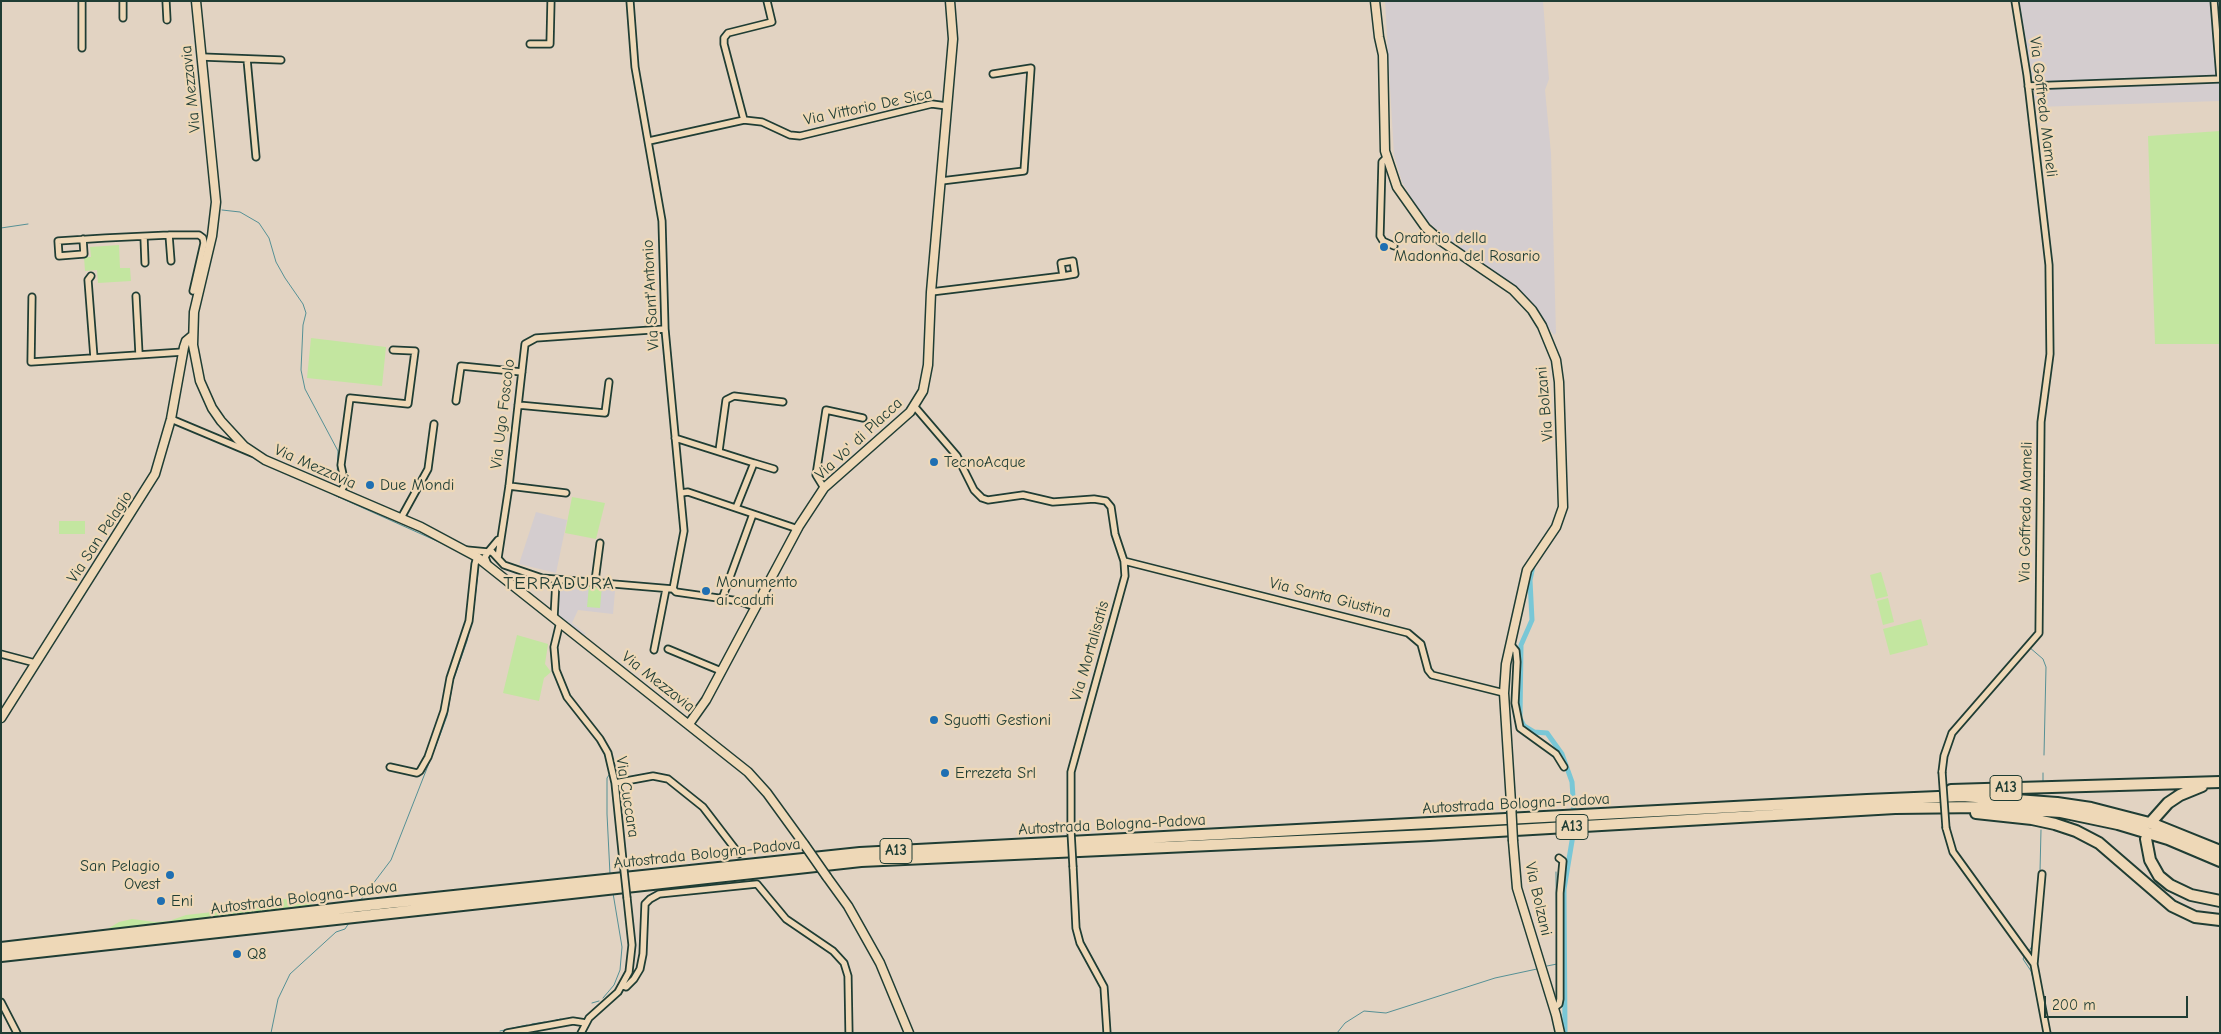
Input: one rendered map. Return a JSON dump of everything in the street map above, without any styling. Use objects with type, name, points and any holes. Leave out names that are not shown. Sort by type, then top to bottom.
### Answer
[{"type":"highway","name":"A13","points":[[1795,804],[1862,795],[1967,789],[2219,782]]},
{"type":"highway","points":[[2152,821],[2168,803],[2180,795],[2219,782]]},
{"type":"highway","name":"Autostrada Bologna-Padova","points":[[1,948],[369,905],[860,853],[1962,796],[2035,800],[2092,808],[2153,824],[2220,852]]},
{"type":"highway","name":"Autostrada Bologna-Padova","points":[[1,956],[860,861],[1439,835],[1895,808],[1982,807],[2061,812],[2118,824],[2168,839],[2220,861]]},
{"type":"highway","name":"A13","points":[[1895,808],[1921,812],[2005,816],[2055,824],[2099,843],[2172,906],[2195,917],[2220,920]]},
{"type":"highway","points":[[2146,838],[2150,860],[2159,876],[2170,885],[2191,895],[2220,900]]},
{"type":"street","points":[[82,1],[82,48]]},
{"type":"street","points":[[123,18],[124,1]]},
{"type":"street","points":[[166,1],[167,20]]},
{"type":"street","name":"Via Mezzavia","points":[[196,1],[216,208],[212,236],[199,274],[192,336],[196,367],[205,394],[231,434],[253,453],[279,467],[401,518],[467,550],[689,724],[758,781],[827,877],[866,938],[909,1033]]},
{"type":"street","points":[[530,44],[550,44],[551,1]]},
{"type":"street","name":"Via Sant'Antonio","points":[[630,1],[635,67],[662,221],[666,330],[684,531],[654,650]]},
{"type":"street","points":[[744,120],[724,38],[728,33],[772,22],[767,1]]},
{"type":"street","name":"Via Vo' di Placca","points":[[689,724],[706,700],[798,529],[824,488],[913,409],[927,379],[940,181],[953,38],[950,1]]},
{"type":"street","name":"Via Bolzani","points":[[1375,1],[1383,55],[1383,131],[1387,157],[1397,187],[1415,214],[1441,241],[1514,290],[1532,310],[1542,326],[1556,360],[1559,382],[1563,507],[1556,527],[1530,562],[1527,570],[1506,664],[1504,692],[1513,841],[1518,888],[1560,1033]]},
{"type":"street","name":"Via Goffredo Mameli","points":[[2015,1],[2028,86],[2049,265],[2050,354],[2041,422],[2039,629],[2026,650],[1952,733],[1944,756],[1942,772],[1946,828],[1953,852],[2034,964]]},
{"type":"street","points":[[2028,86],[2220,78],[2214,1]]},
{"type":"street","points":[[202,57],[281,60]]},
{"type":"street","points":[[247,59],[256,157]]},
{"type":"street","points":[[940,181],[1024,171],[1031,68],[993,74]]},
{"type":"street","name":"Via Vittorio De Sica","points":[[649,141],[744,120],[762,122],[790,135],[800,136],[932,104],[947,106]]},
{"type":"street","name":"Via Bolzani","points":[[1387,157],[1382,162],[1380,236],[1382,241],[1394,246]]},
{"type":"street","points":[[169,235],[171,261]]},
{"type":"street","points":[[83,240],[84,254],[59,256],[58,241],[199,235],[203,238],[199,274],[193,291]]},
{"type":"street","points":[[144,237],[145,263]]},
{"type":"street","points":[[91,276],[88,280],[94,358]]},
{"type":"street","points":[[932,292],[1063,276]]},
{"type":"street","points":[[136,296],[139,354]]},
{"type":"street","points":[[32,297],[31,362],[183,352]]},
{"type":"street","name":"Via Ugo Foscolo","points":[[498,558],[499,538],[509,486],[525,344],[530,340],[666,330]]},
{"type":"street","name":"Via San Pelagio","points":[[1,718],[148,488],[160,460],[171,419],[186,341],[192,336]]},
{"type":"street","points":[[340,493],[345,484],[341,464],[350,398],[408,404],[415,351],[393,350]]},
{"type":"street","points":[[456,401],[462,366],[522,372]]},
{"type":"street","points":[[518,405],[605,413],[609,382]]},
{"type":"street","points":[[719,451],[726,400],[734,396],[783,402]]},
{"type":"street","name":"Via Mortalisatis","points":[[913,409],[957,456],[974,490],[982,498],[988,500],[1023,495],[1053,502],[1094,498],[1109,504],[1115,534],[1124,561],[1123,588],[1071,772],[1071,832],[1076,928],[1086,957],[1104,987],[1107,1033]]},
{"type":"street","points":[[824,488],[816,475],[826,410],[863,418]]},
{"type":"street","points":[[171,419],[253,453]]},
{"type":"street","points":[[401,518],[428,469],[434,424]]},
{"type":"street","points":[[675,438],[774,469]]},
{"type":"street","points":[[736,508],[754,463]]},
{"type":"street","points":[[509,486],[566,493]]},
{"type":"street","points":[[680,493],[688,492],[798,529]]},
{"type":"street","points":[[722,599],[752,514]]},
{"type":"street","points":[[488,565],[485,560],[488,552],[499,538]]},
{"type":"street","points":[[595,582],[600,543]]},
{"type":"street","points":[[467,550],[492,552],[500,563],[542,578],[669,589],[755,607]]},
{"type":"street","points":[[390,767],[417,773],[428,757],[444,711],[450,678],[468,621],[474,564],[477,557]]},
{"type":"street","name":"Via Santa Giustina","points":[[1124,561],[1131,561],[1408,633],[1421,644],[1428,670],[1432,675],[1504,692]]},
{"type":"street","name":"Via Cuccara","points":[[556,580],[557,620],[554,647],[556,670],[561,686],[572,704],[591,727],[608,753],[615,783],[632,952],[629,972],[623,986],[586,1023],[581,1033]]},
{"type":"street","name":"Via Bolzani","points":[[1511,645],[1517,657],[1515,703],[1520,728],[1556,754],[1564,767]]},
{"type":"street","points":[[668,649],[721,671]]},
{"type":"street","points":[[1,654],[36,663]]},
{"type":"street","points":[[615,783],[653,776],[668,779],[703,808],[738,854]]},
{"type":"street","name":"Via Bolzani","points":[[1554,1008],[1559,1004],[1560,999],[1560,892],[1564,861],[1559,858]]},
{"type":"street","name":"Via Goffredo Mameli","points":[[2042,874],[2034,964],[2047,1033]]},
{"type":"street","points":[[623,986],[630,983],[640,969],[643,954],[645,904],[650,899],[659,894],[757,884],[786,918],[833,951],[844,963],[848,976],[849,1033]]},
{"type":"street","points":[[1,1002],[17,1033]]},
{"type":"street","points":[[507,1033],[573,1021],[586,1023]]},
{"type":"shaded area","points":[[1385,1],[1543,1],[1549,79],[1545,90],[1551,153],[1556,333],[1554,335],[1521,294],[1473,256],[1447,239],[1423,217],[1402,182],[1394,155]]},
{"type":"shaded area","points":[[2019,1],[2220,1],[2220,101],[2036,107]]},
{"type":"shaded area","points":[[536,512],[567,520],[556,573],[519,564]]},
{"type":"shaded area","points":[[558,582],[603,585],[606,590],[615,591],[613,614],[578,610],[572,623],[586,634],[584,635],[558,615]]},
{"type":"green space","points":[[2220,131],[2220,344],[2155,344],[2148,136]]},
{"type":"green space","points":[[119,245],[120,268],[130,268],[131,281],[98,283],[97,270],[85,271],[84,257],[91,257],[90,247]]},
{"type":"green space","points":[[311,338],[386,347],[382,386],[307,378]]},
{"type":"green space","points":[[572,497],[605,503],[596,539],[565,533]]},
{"type":"green space","points":[[59,521],[85,521],[85,534],[59,534]]},
{"type":"green space","points":[[1881,572],[1888,596],[1876,599],[1870,575]]},
{"type":"green space","points":[[589,585],[602,586],[600,608],[587,607]]},
{"type":"green space","points":[[1888,598],[1894,622],[1883,625],[1877,601]]},
{"type":"green space","points":[[1921,619],[1928,645],[1890,655],[1883,629]]},
{"type":"green space","points":[[517,635],[548,644],[545,664],[551,672],[544,678],[539,701],[503,693]]},
{"type":"green space","points":[[286,899],[304,902],[314,907],[106,930],[119,922],[132,919],[155,922],[169,921],[186,915],[231,910],[252,903]]},
{"type":"waterway","points":[[222,210],[240,212],[259,223],[269,238],[276,262],[303,304],[306,313],[303,325],[301,370],[305,389],[338,451],[337,477]]},
{"type":"waterway","points":[[1,228],[28,224]]},
{"type":"waterway","points":[[334,495],[448,546]]},
{"type":"waterway","points":[[360,901],[391,860],[447,716],[453,681],[467,641],[473,614],[479,565]]},
{"type":"waterway","points":[[1533,566],[1530,580],[1532,620],[1521,645],[1520,718],[1524,726],[1534,732],[1547,733],[1562,754],[1572,782],[1574,812]]},
{"type":"waterway","points":[[2029,647],[2043,659],[2046,667],[2044,755]]},
{"type":"waterway","points":[[2043,773],[2043,782]]},
{"type":"waterway","points":[[609,775],[607,778],[607,814],[610,874]]},
{"type":"waterway","points":[[1565,1033],[1564,889],[1574,829]]},
{"type":"waterway","points":[[2040,872],[2041,830]]},
{"type":"waterway","points":[[1547,966],[1557,964],[1556,872]]},
{"type":"waterway","points":[[603,998],[614,985],[620,970],[622,947],[613,893]]},
{"type":"waterway","points":[[271,1033],[278,999],[290,974],[336,932],[345,929],[349,923]]},
{"type":"waterway","points":[[2028,952],[2033,945]]},
{"type":"waterway","points":[[2025,955],[2023,959],[2031,971],[2036,989]]},
{"type":"waterway","points":[[1337,1033],[1345,1023],[1364,1011],[1386,1013],[1495,978],[1537,969]]},
{"type":"waterway","points":[[592,1003],[599,1001]]},
{"type":"waterway","points":[[556,1020],[561,1019]]},
{"type":"waterway","points":[[532,1024],[545,1022]]},
{"type":"waterway","points":[[500,1031],[527,1025]]},
{"type":"place","name":"Oratorio della Madonna del Rosario","points":[[1384,247]]},
{"type":"place","name":"TecnoAcque","points":[[934,462]]},
{"type":"place","name":"Due Mondi","points":[[370,485]]},
{"type":"place","name":"Monumento ai caduti","points":[[706,591]]},
{"type":"place","name":"Sguotti Gestioni","points":[[934,720]]},
{"type":"place","name":"Errezeta Srl","points":[[945,773]]},
{"type":"place","name":"San Pelagio Ovest","points":[[170,875]]},
{"type":"place","name":"Eni","points":[[161,901]]},
{"type":"place","name":"Q8","points":[[237,954]]},
{"type":"district","name":"TERRADURA","points":[[559,584]]}]
